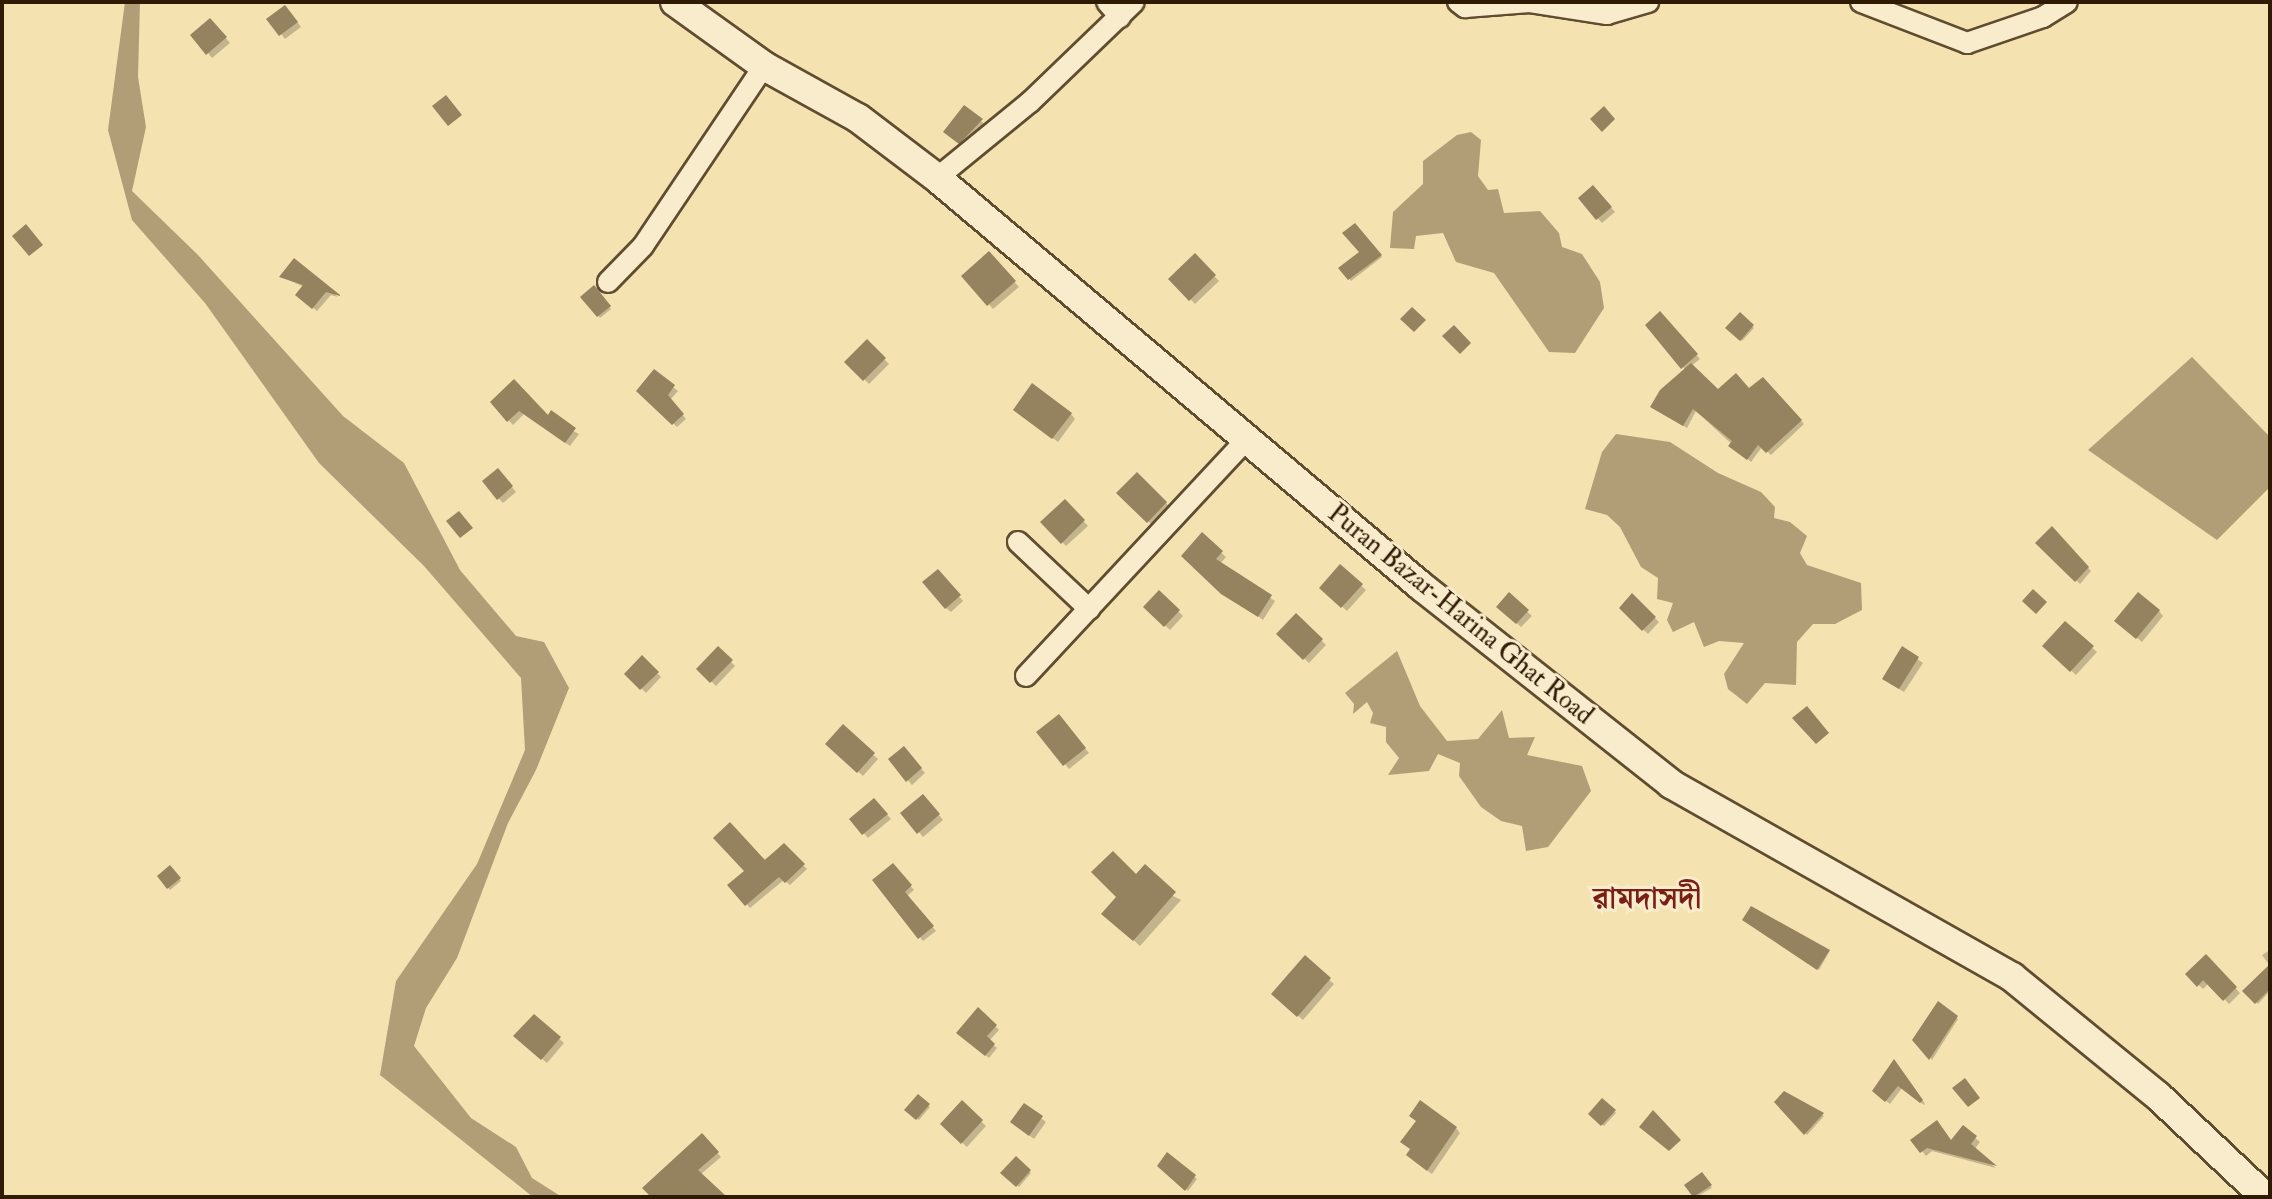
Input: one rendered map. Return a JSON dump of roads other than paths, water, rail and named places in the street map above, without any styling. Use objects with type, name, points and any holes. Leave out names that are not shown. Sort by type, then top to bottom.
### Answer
[{"type":"main road","name":"Puran Bazar-Harina Ghat Road","points":[[675,2],[764,66],[858,118],[937,178],[1422,587],[1671,784],[2012,977],[2158,1096],[2265,1197]]},
{"type":"street","points":[[1458,2],[1465,7],[1530,2],[1607,14],[1648,2]]},
{"type":"street","points":[[1861,2],[1967,43],[2043,17],[2067,2]]},
{"type":"street","points":[[937,178],[1120,7]]},
{"type":"street","points":[[608,282],[643,246],[764,66]]},
{"type":"street","points":[[1026,676],[1247,439]]},
{"type":"street","points":[[1018,542],[1089,609]]},
{"type":"district","name":"রামদাসদী","points":[[1647,899]]}]
